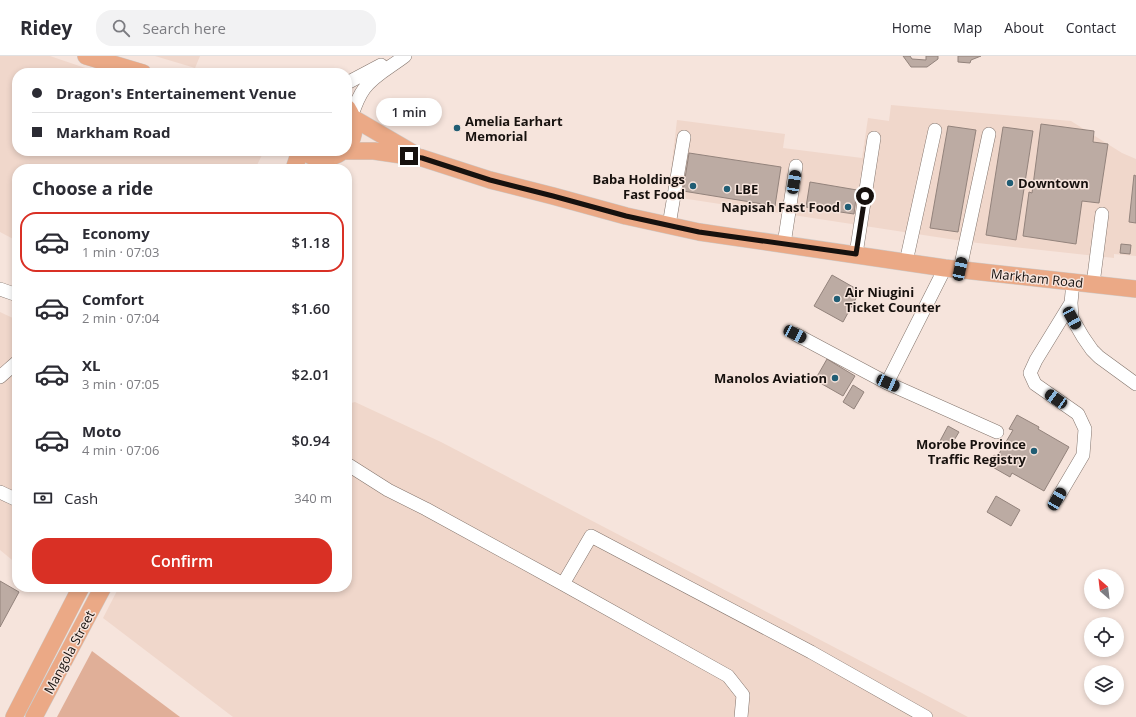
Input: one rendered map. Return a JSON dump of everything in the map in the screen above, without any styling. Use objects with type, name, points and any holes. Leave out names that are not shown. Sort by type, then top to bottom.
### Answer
[{"type":"main road","points":[[86,56],[126,68]]},
{"type":"main road","name":"Markham Road","points":[[352,115],[422,158]]},
{"type":"main road","points":[[352,120],[354,127],[352,138]]},
{"type":"main road","name":"Markham Road","points":[[352,151],[374,151],[422,158],[490,180],[626,216],[699,232],[906,262],[1136,289]]},
{"type":"main road","name":"Markham Road","points":[[312,156],[330,158],[334,156]]},
{"type":"main road","points":[[331,164],[338,156]]},
{"type":"main road","name":"Mangola Street","points":[[14,717],[78,592]]},
{"type":"main road","name":"Mangola Street","points":[[34,717],[100,592]]},
{"type":"street","points":[[352,80],[398,56]]},
{"type":"street","points":[[352,110],[368,84],[405,56]]},
{"type":"street","points":[[906,262],[935,130]]},
{"type":"street","points":[[888,383],[952,268],[988,134]]},
{"type":"street","points":[[669,225],[684,137]]},
{"type":"street","points":[[856,254],[874,138]]},
{"type":"street","points":[[784,244],[796,166]]},
{"type":"street","points":[[1093,284],[1102,214]]},
{"type":"street","points":[[1073,282],[1071,303],[1072,318],[1083,337],[1099,357],[1136,384]]},
{"type":"street","points":[[0,289],[12,293]]},
{"type":"street","points":[[1057,499],[1083,455],[1085,429],[1078,414],[1035,384],[1030,372],[1071,303]]},
{"type":"street","points":[[795,334],[888,383],[997,432]]},
{"type":"street","points":[[0,377],[12,366]]},
{"type":"street","points":[[352,467],[388,490],[426,509],[728,676],[743,695],[741,717]]},
{"type":"street","points":[[0,492],[12,498]]},
{"type":"street","points":[[563,584],[591,536],[811,652],[926,717]]},
{"type":"shaded area","points":[[0,56],[50,56],[85,68],[12,68],[12,156],[262,156],[258,164],[12,164],[12,238],[0,232]]},
{"type":"shaded area","points":[[155,56],[200,56],[195,68]]},
{"type":"shaded area","points":[[891,105],[1071,121],[1122,153],[1136,159],[1136,256],[1114,254],[1114,258],[969,242],[668,196],[677,120],[785,134],[783,148],[862,158],[868,118],[889,121]]},
{"type":"shaded area","points":[[0,312],[12,318],[12,560],[0,550]]},
{"type":"shaded area","points":[[355,402],[441,442],[968,717],[233,717],[103,618],[116,592],[352,592],[352,403]]},
{"type":"shaded area","points":[[92,651],[180,717],[57,717]]},
{"type":"building","points":[[903,56],[910,56],[912,59],[926,60],[926,56],[938,56],[938,59],[927,67],[911,67]]},
{"type":"building","points":[[958,56],[981,56],[971,60],[970,63],[958,62]]},
{"type":"building","points":[[1041,124],[1094,131],[1093,142],[1108,144],[1099,203],[1082,201],[1076,244],[1023,236],[1029,192],[1032,193]]},
{"type":"building","points":[[948,126],[976,130],[958,232],[930,228]]},
{"type":"building","name":"Downtown","points":[[1003,127],[1033,131],[1016,240],[986,235]]},
{"type":"building","points":[[689,153],[781,167],[775,206],[683,191]]},
{"type":"building","points":[[1134,175],[1136,176],[1136,223],[1129,222]]},
{"type":"building","points":[[810,182],[857,190],[854,214],[806,207]]},
{"type":"building","points":[[1121,244],[1131,245],[1130,254],[1120,253]]},
{"type":"building","name":"Air Niugini Ticket Counter","points":[[832,275],[860,291],[843,322],[814,306]]},
{"type":"building","name":"Manolos Aviation","points":[[827,359],[855,376],[843,396],[815,380]]},
{"type":"building","points":[[853,385],[864,392],[854,409],[843,402]]},
{"type":"building","name":"Morobe Province Traffic Registry","points":[[1017,415],[1039,427],[1038,429],[1069,447],[1044,491],[1012,473],[1010,477],[989,465],[994,455],[997,457],[1013,430],[1009,429]]},
{"type":"building","points":[[948,426],[959,432],[950,447],[940,441]]},
{"type":"building","points":[[996,496],[1020,510],[1011,526],[987,512]]},
{"type":"building","points":[[0,581],[12,588],[12,592],[19,592],[0,627]]},
{"type":"place","name":"Amelia Earhart Memorial","points":[[457,128]]},
{"type":"place","name":"Downtown","points":[[1010,183]]},
{"type":"place","name":"Baba Holdings Fast Food","points":[[693,186]]},
{"type":"place","name":"LBE","points":[[727,189]]},
{"type":"place","name":"Napisah Fast Food","points":[[848,207]]},
{"type":"place","name":"Air Niugini Ticket Counter","points":[[837,299]]},
{"type":"place","name":"Manolos Aviation","points":[[835,378]]},
{"type":"place","name":"Morobe Province Traffic Registry","points":[[1034,451]]},
{"type":"route","points":[[409,156],[422,158],[490,180],[626,216],[699,232],[856,254],[865,196]]}]
